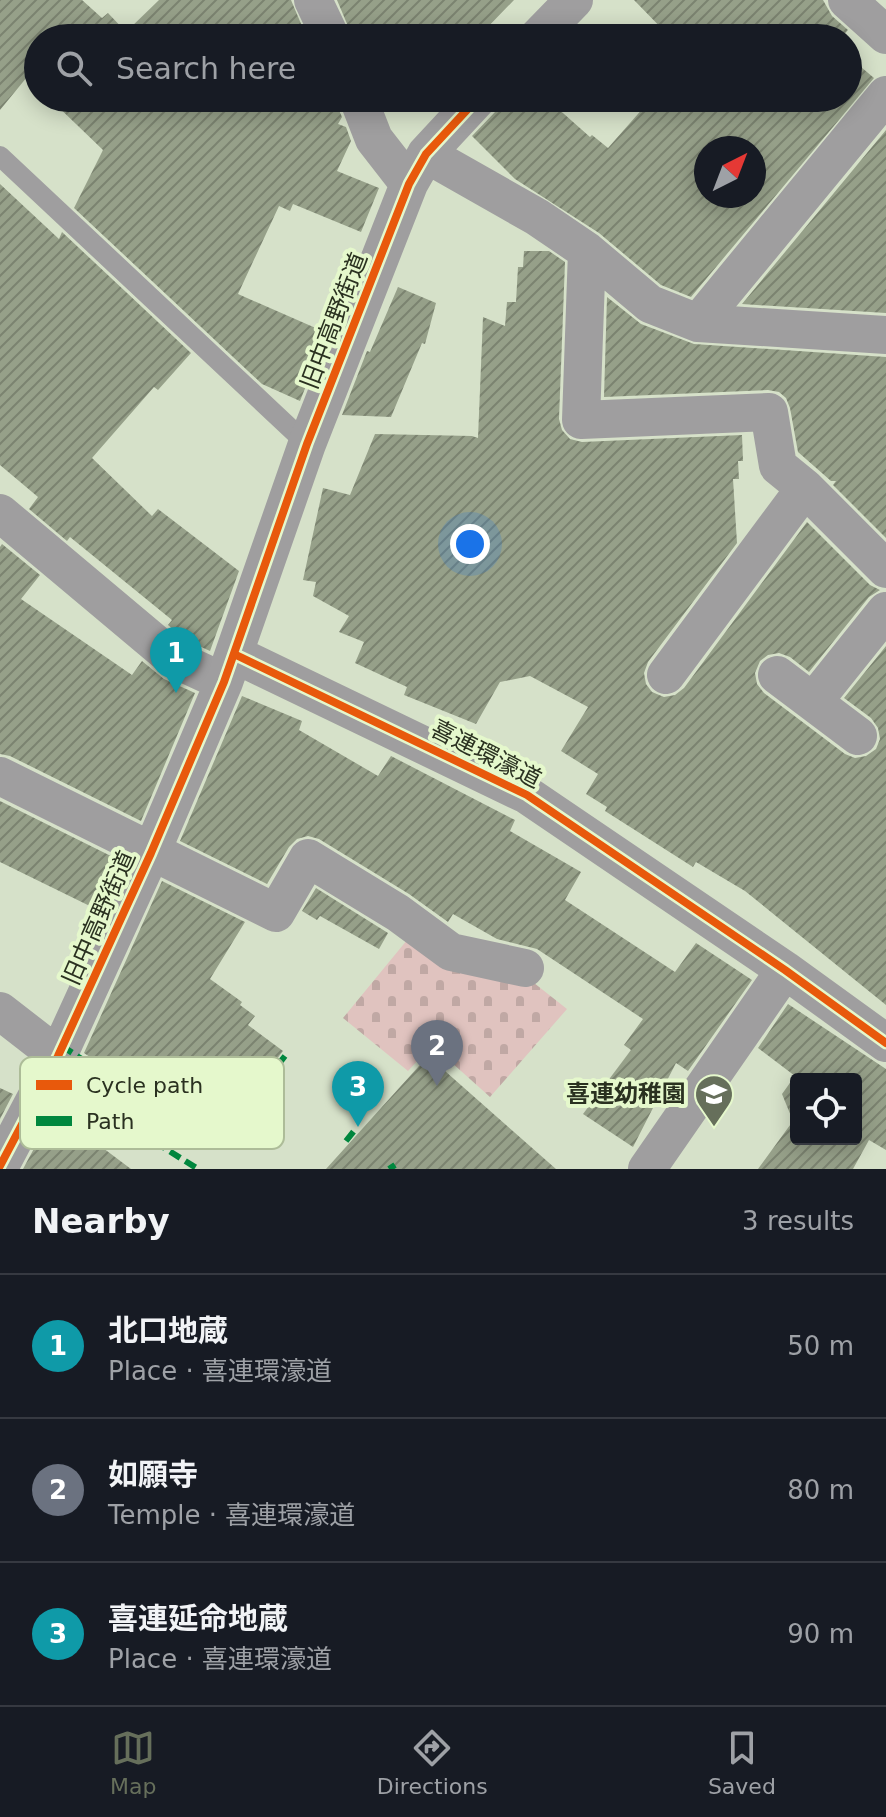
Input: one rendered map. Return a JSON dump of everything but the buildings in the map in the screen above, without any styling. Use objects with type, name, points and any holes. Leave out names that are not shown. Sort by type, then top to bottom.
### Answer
[{"type":"street","points":[[551,24],[574,0]]},
{"type":"street","points":[[847,0],[886,35]]},
{"type":"street","points":[[698,323],[886,95]]},
{"type":"street","points":[[363,112],[374,139],[418,169],[537,217],[587,251],[650,304],[698,323],[886,335]]},
{"type":"street","points":[[418,169],[466,112]]},
{"type":"street","name":"旧中高野街道","points":[[58,1056],[151,853],[229,668],[307,444],[418,169]]},
{"type":"street","points":[[587,251],[581,420],[769,412],[778,466],[805,488],[886,569]]},
{"type":"street","points":[[666,675],[805,488]]},
{"type":"street","name":"喜連環濠道","points":[[0,513],[174,659],[229,668],[527,795],[785,970],[886,1043]]},
{"type":"street","points":[[813,702],[886,611]]},
{"type":"street","points":[[777,675],[858,736]]},
{"type":"street","points":[[0,776],[276,913],[308,858],[398,913],[451,952],[525,968]]},
{"type":"street","points":[[647,1169],[785,970]]},
{"type":"street","points":[[0,1011],[58,1056]]},
{"type":"street","name":"旧中高野街道","points":[[0,1166],[20,1128]]},
{"type":"lane","points":[[0,156],[307,444]]},
{"type":"green space","points":[[412,934],[529,979],[567,1009],[490,1097],[432,1045],[408,1071],[343,1018]]},
{"type":"marked path","points":[[62,1046],[79,1057]]},
{"type":"marked path","points":[[346,1141],[354,1131]]},
{"type":"marked path","points":[[166,1149],[198,1169]]},
{"type":"marked path","points":[[389,1169],[395,1165]]},
{"type":"cycle path","points":[[57,1057],[151,853],[224,682],[307,444],[409,184],[426,154],[465,112]]},
{"type":"cycle path","points":[[234,654],[527,795],[785,970],[886,1043]]},
{"type":"cycle path","points":[[0,1166],[20,1128]]},
{"type":"place","name":"北口地蔵","points":[[176,693]]},
{"type":"place","name":"如願寺","points":[[437,1086]]},
{"type":"place","name":"喜連延命地蔵","points":[[358,1127]]},
{"type":"place","name":"喜連幼稚園","points":[[714,1128]]}]
